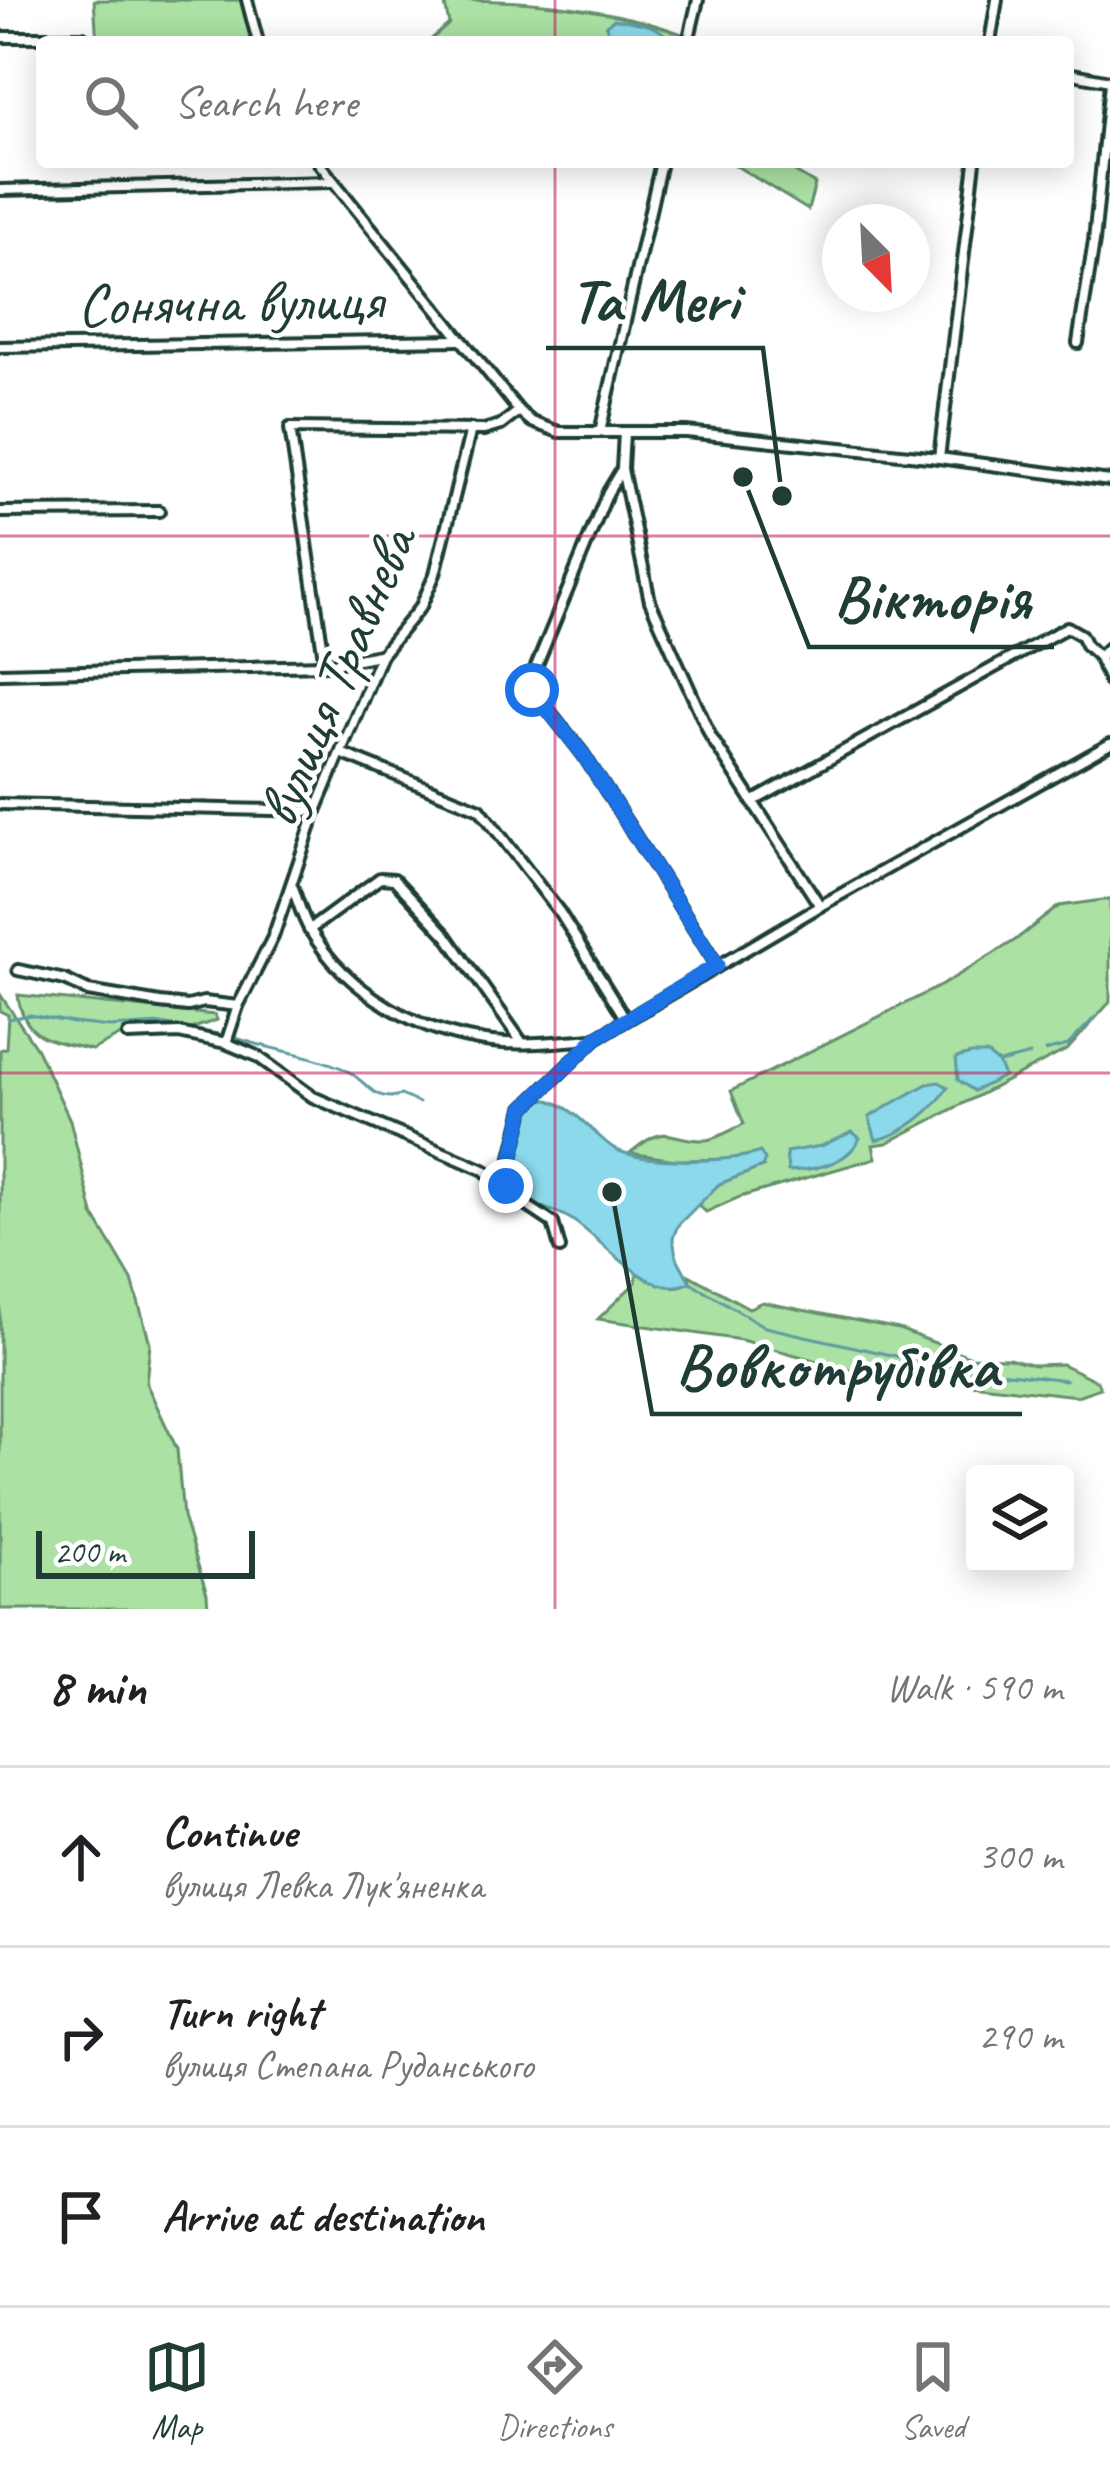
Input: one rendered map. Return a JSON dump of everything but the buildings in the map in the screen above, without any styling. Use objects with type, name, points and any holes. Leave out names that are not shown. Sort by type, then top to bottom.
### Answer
[{"type":"street","points":[[248,0],[257,36]]},
{"type":"street","points":[[689,36],[698,0]]},
{"type":"street","points":[[991,36],[997,0]]},
{"type":"street","points":[[0,37],[36,37]]},
{"type":"street","points":[[1074,74],[1110,82],[1078,343]]},
{"type":"street","points":[[322,168],[519,411],[552,431],[686,432],[1110,481]]},
{"type":"street","points":[[600,432],[660,168]]},
{"type":"street","points":[[939,458],[974,168]]},
{"type":"street","points":[[0,190],[333,182]]},
{"type":"street","name":"Сонячна вулиця","points":[[0,347],[462,340]]},
{"type":"street","points":[[325,664],[290,428],[493,428],[519,411]]},
{"type":"street","name":"вулиця Травнева","points":[[226,1043],[238,1006],[273,937],[316,811],[381,655],[421,606],[435,574],[471,429]]},
{"type":"street","points":[[624,432],[622,469],[650,601],[711,737],[820,906]]},
{"type":"street","points":[[622,469],[608,492],[531,679],[540,703],[583,754],[717,965]]},
{"type":"street","points":[[0,512],[159,511]]},
{"type":"street","points":[[752,802],[1066,628],[1081,635],[1100,657],[1110,683]]},
{"type":"street","points":[[1100,657],[1110,647]]},
{"type":"street","points":[[0,673],[325,664],[381,655]]},
{"type":"street","points":[[506,1186],[524,1108],[596,1038],[820,906],[1110,746]]},
{"type":"street","points":[[341,753],[480,809],[560,913],[625,1018]]},
{"type":"street","points":[[0,804],[316,811]]},
{"type":"street","points":[[309,930],[380,878],[394,879],[447,936],[522,1042]]},
{"type":"street","points":[[292,886],[309,930],[365,994],[394,1010],[475,1038],[522,1042],[596,1038]]},
{"type":"street","points":[[18,970],[64,980],[88,991],[160,1004],[238,1006]]},
{"type":"street","points":[[128,1035],[179,1033],[226,1043],[271,1065],[314,1097],[484,1170],[506,1186],[511,1196],[553,1223],[560,1248]]},
{"type":"green space","points":[[94,0],[247,0],[256,36],[97,36]]},
{"type":"green space","points":[[449,0],[571,7],[687,36],[435,36],[449,24],[445,5]]},
{"type":"green space","points":[[740,168],[788,168],[815,184],[808,210]]},
{"type":"green space","points":[[1110,899],[1110,1002],[1068,1049],[887,1143],[873,1145],[876,1158],[740,1197],[706,1212],[698,1205],[719,1184],[762,1167],[741,1159],[676,1160],[630,1153],[653,1137],[668,1134],[706,1140],[744,1124],[731,1091],[942,985],[1014,941],[1059,906]]},
{"type":"green space","points":[[0,994],[37,1049],[70,1120],[93,1214],[132,1280],[150,1343],[146,1383],[177,1449],[183,1517],[208,1609],[0,1609],[0,1050],[6,1048],[8,1015],[0,1011]]},
{"type":"green space","points":[[18,995],[215,1015],[217,1020],[188,1030],[131,1030],[92,1050],[53,1041],[34,1030]]},
{"type":"green space","points":[[637,1273],[670,1286],[690,1282],[689,1275],[749,1308],[762,1302],[899,1329],[971,1357],[1062,1364],[1097,1381],[1100,1388],[1077,1396],[854,1371],[741,1340],[598,1319],[636,1282]]},
{"type":"water","points":[[614,19],[638,23],[666,36],[609,36],[606,25]]},
{"type":"water","points":[[987,1054],[1004,1076],[974,1091],[958,1080],[956,1058]]},
{"type":"water","points":[[939,1082],[948,1087],[926,1113],[897,1133],[876,1140],[869,1117]]},
{"type":"water","points":[[544,1099],[572,1112],[624,1153],[685,1160],[760,1152],[765,1160],[762,1167],[719,1184],[678,1225],[673,1238],[676,1256],[690,1282],[659,1284],[643,1276],[569,1218],[523,1199],[510,1188],[527,1114]]},
{"type":"water","points":[[852,1132],[860,1138],[839,1160],[788,1171],[786,1152],[821,1146]]},
{"type":"waterway","points":[[8,1019],[30,1015],[109,1027],[161,1024],[224,1035]]},
{"type":"waterway","points":[[1045,1051],[1068,1045],[1095,1017]]},
{"type":"waterway","points":[[233,1037],[330,1064],[352,1073],[376,1093],[401,1095],[419,1103]]},
{"type":"waterway","points":[[999,1063],[1030,1055]]},
{"type":"waterway","points":[[690,1282],[765,1327],[927,1363],[1066,1380]]},
{"type":"place","name":"Вікторія","points":[[743,477]]},
{"type":"place","name":"Ta Meri","points":[[782,496]]},
{"type":"place","name":"Вовкотрубівка","points":[[612,1192]]},
{"type":"route","points":[[506,1186],[524,1108],[596,1038],[717,965],[583,754],[532,690]]}]
